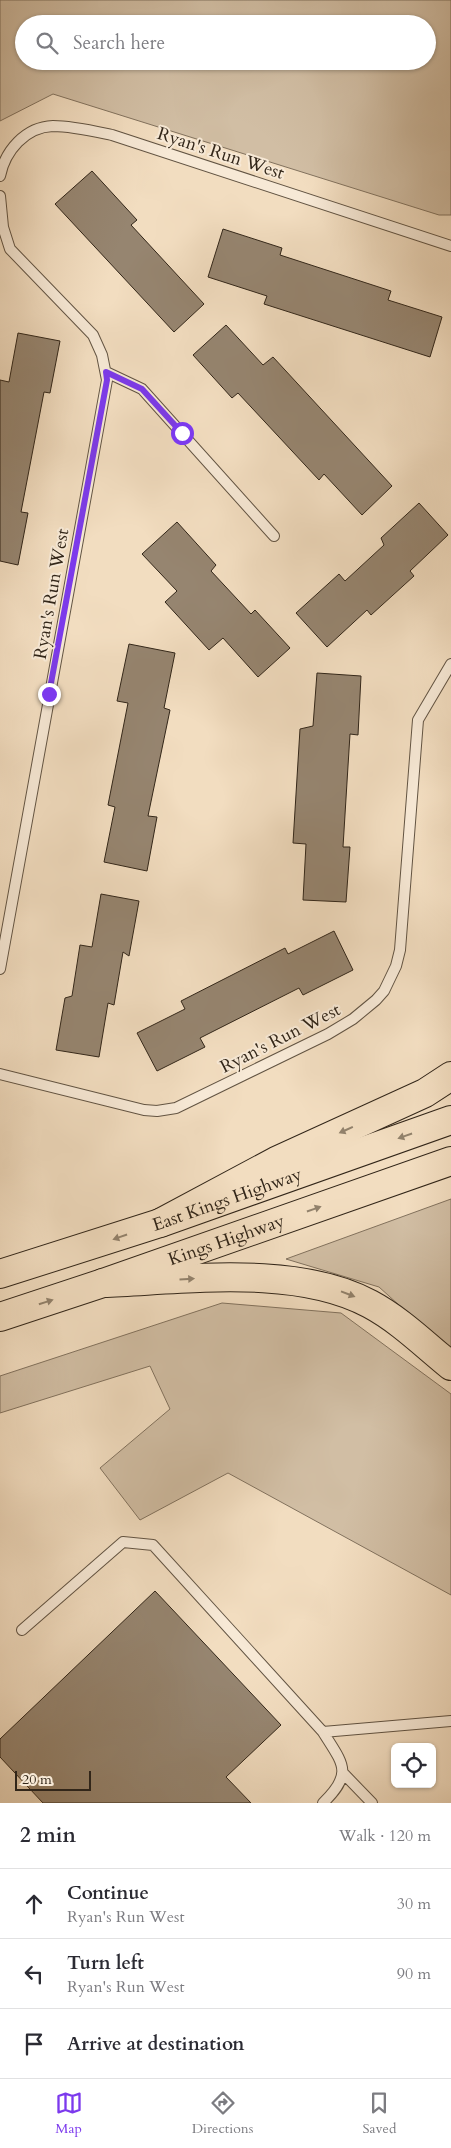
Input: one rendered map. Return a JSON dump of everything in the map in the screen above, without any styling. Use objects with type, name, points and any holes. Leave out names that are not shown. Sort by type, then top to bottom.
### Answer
[{"type":"main road","points":[[160,1223],[276,1160],[425,1093],[451,1076]]},
{"type":"main road","name":"East Kings Highway","points":[[0,1274],[160,1223],[451,1120]]},
{"type":"main road","name":"Kings Highway","points":[[0,1316],[103,1283],[451,1161]]},
{"type":"main road","points":[[103,1283],[232,1277],[262,1278],[317,1285],[345,1292],[369,1304],[392,1318],[451,1366]]},
{"type":"lane","name":"Ryan's Run West","points":[[0,176],[3,162],[20,138],[40,129],[53,126],[82,129],[112,135],[451,246]]},
{"type":"lane","name":"Ryan's Run West","points":[[0,196],[3,227],[10,249],[93,335],[102,355],[107,380],[0,969]]},
{"type":"lane","points":[[106,372],[142,389],[274,536]]},
{"type":"lane","name":"Ryan's Run West","points":[[0,1074],[144,1110],[157,1111],[176,1108],[328,1034],[353,1019],[376,1000],[391,977],[400,950],[418,720],[451,664]]},
{"type":"lane","points":[[22,1630],[123,1542],[154,1545],[323,1732],[343,1763],[343,1773],[339,1783],[323,1803]]},
{"type":"lane","points":[[323,1732],[451,1721]]},
{"type":"lane","points":[[343,1773],[372,1803]]},
{"type":"shaded area","points":[[0,0],[451,0],[451,215],[439,215],[53,94],[0,121]]},
{"type":"shaded area","points":[[451,1199],[451,1352],[379,1287],[286,1259]]},
{"type":"shaded area","points":[[222,1303],[341,1313],[451,1394],[451,1595],[228,1473],[140,1520],[100,1468],[170,1409],[150,1366],[0,1413],[0,1376]]},
{"type":"building","points":[[92,171],[137,220],[131,225],[204,304],[174,332],[55,204]]},
{"type":"building","points":[[223,229],[282,248],[280,255],[391,291],[388,300],[442,317],[430,357],[264,304],[267,296],[208,277]]},
{"type":"building","points":[[226,325],[263,365],[273,357],[392,486],[362,515],[324,474],[319,480],[238,393],[232,398],[193,355]]},
{"type":"building","points":[[18,333],[60,341],[50,393],[44,392],[21,512],[28,513],[18,565],[0,561],[0,380],[9,382]]},
{"type":"building","points":[[419,503],[448,535],[410,571],[414,576],[371,615],[367,610],[327,647],[296,613],[339,574],[345,581],[384,545],[381,538]]},
{"type":"building","points":[[177,522],[216,565],[211,571],[251,614],[255,610],[290,648],[258,677],[223,638],[209,650],[165,602],[177,591],[142,554]]},
{"type":"building","points":[[129,644],[175,653],[164,708],[170,710],[148,816],[157,817],[147,871],[104,862],[115,807],[108,805],[128,703],[117,701]]},
{"type":"building","points":[[317,673],[361,676],[358,735],[350,734],[343,847],[350,847],[346,902],[303,900],[306,844],[293,843],[300,729],[313,726]]},
{"type":"building","points":[[101,894],[139,901],[129,956],[123,952],[114,1005],[108,1003],[99,1057],[56,1050],[65,998],[72,996],[80,945],[92,947]]},
{"type":"building","points":[[334,931],[353,970],[303,995],[299,988],[200,1038],[205,1047],[157,1071],[137,1033],[185,1009],[181,1001],[285,948],[288,954]]},
{"type":"building","points":[[155,1591],[281,1725],[226,1777],[251,1803],[43,1803],[0,1757],[0,1739]]},
{"type":"route","points":[[49,694],[107,380],[106,372],[142,389],[182,433]]}]
